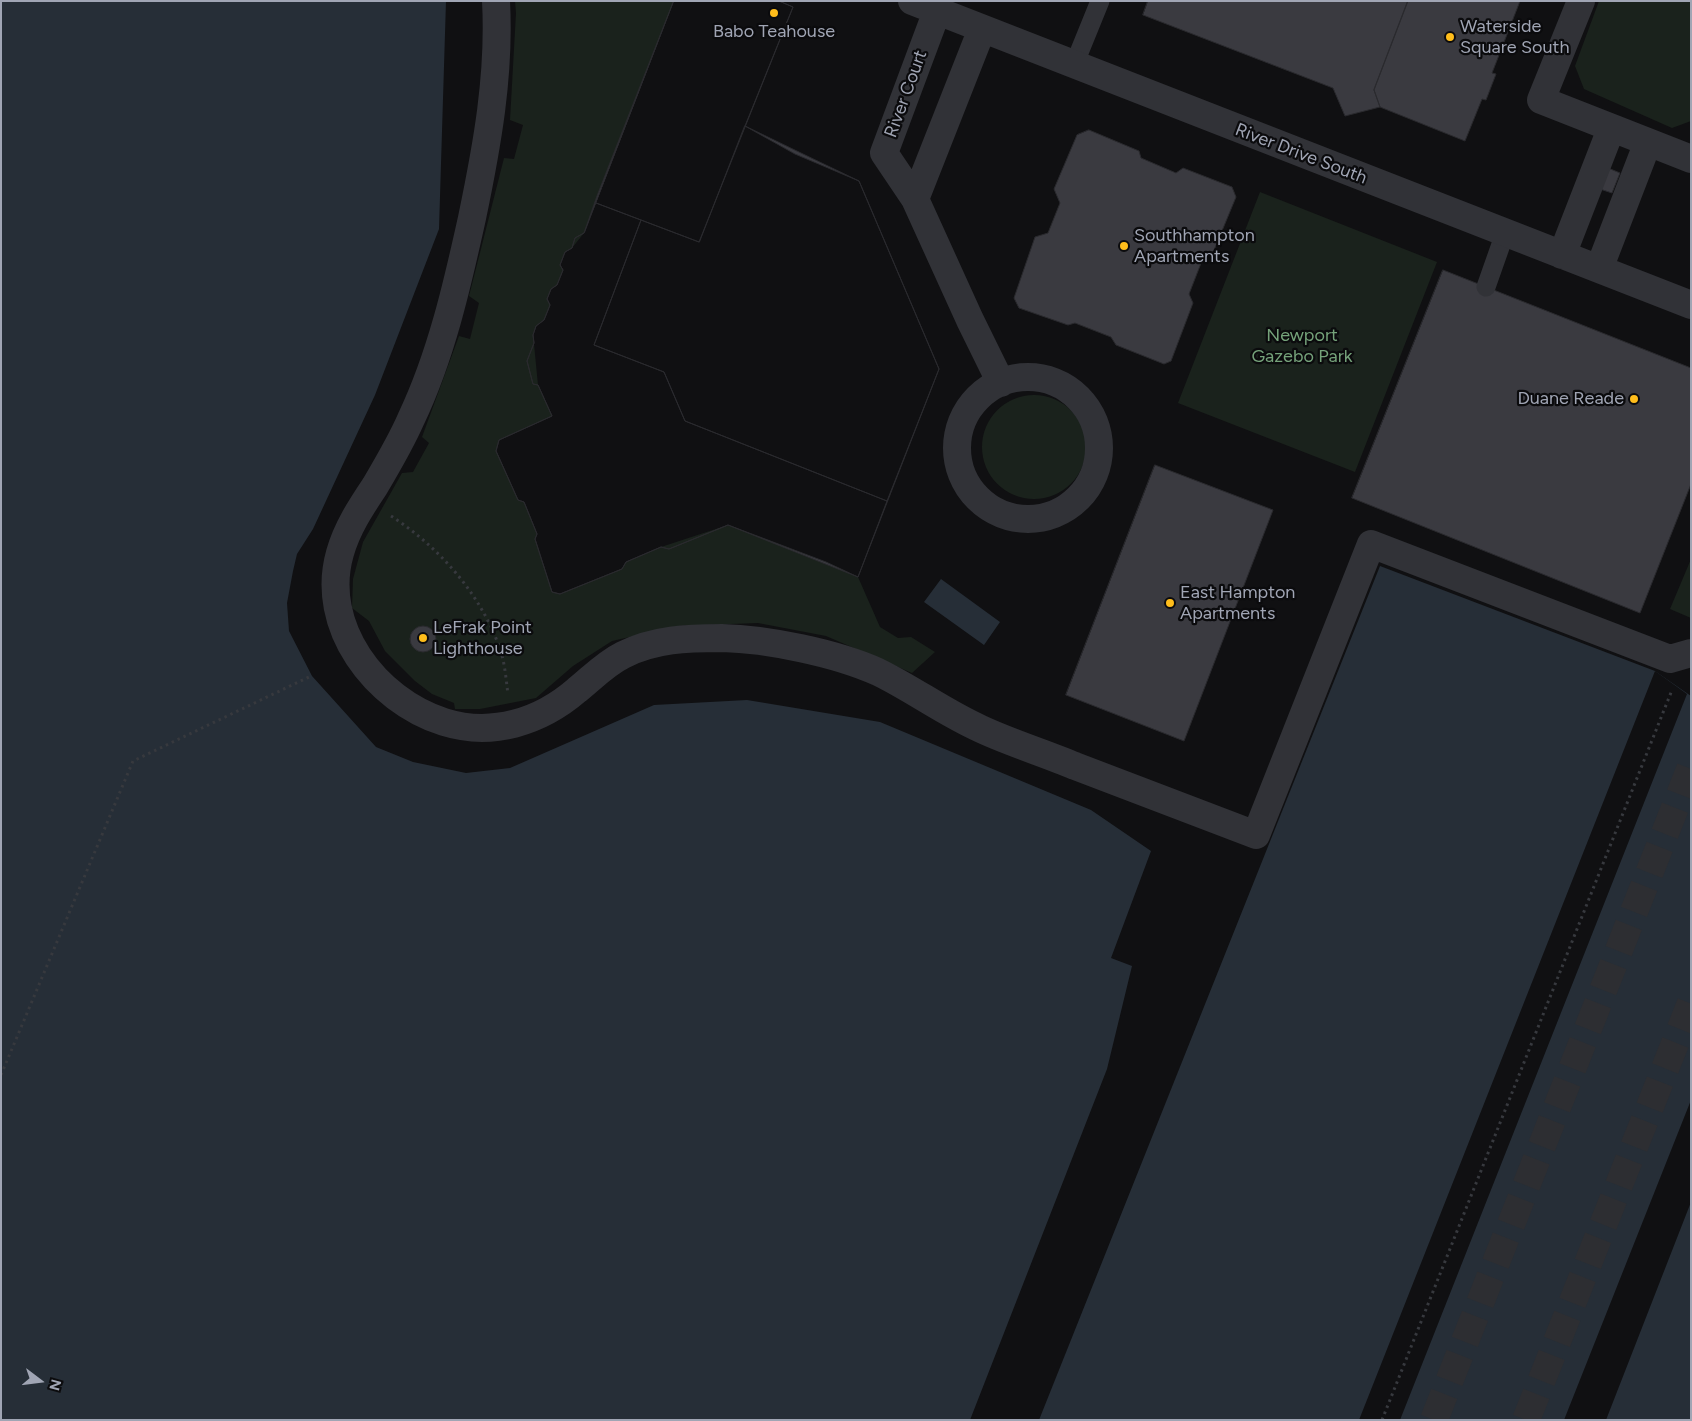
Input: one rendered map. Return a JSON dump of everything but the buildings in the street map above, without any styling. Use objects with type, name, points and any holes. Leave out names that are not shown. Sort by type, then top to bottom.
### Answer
[{"type":"street","points":[[496,1],[498,32],[489,132],[460,275],[440,343],[413,417],[345,537],[336,577],[336,596],[339,614],[355,653],[379,681],[410,706],[447,723],[468,728],[491,729],[537,718],[558,705],[598,671],[622,656],[647,645],[671,640],[697,638],[728,638],[760,642],[818,653],[876,671],[981,729],[1256,835],[1372,544],[1670,659],[1689,654]]},
{"type":"street","name":"River Drive South","points":[[912,1],[1691,305]]},
{"type":"street","points":[[1581,1],[1541,100],[1691,159]]},
{"type":"street","name":"River Court","points":[[936,11],[884,153],[915,199],[970,320],[1001,382]]},
{"type":"street","points":[[915,199],[982,29]]},
{"type":"street","points":[[1562,255],[1611,129]]},
{"type":"street","points":[[1599,269],[1648,142]]},
{"type":"street","points":[[1023,377],[1046,379],[1066,388],[1078,398],[1095,422],[1100,445],[1097,468],[1087,488],[1072,505],[1052,516],[1028,520],[1004,516],[983,504],[967,486],[958,463],[958,438],[965,415],[980,396],[1001,382],[1023,377]]},
{"type":"lane","points":[[1074,65],[1100,1]]},
{"type":"lane","points":[[1486,287],[1505,233]]},
{"type":"path","points":[[366,500],[409,527],[437,551],[462,581],[481,609],[501,650],[513,724]]},
{"type":"path","points":[[1382,1420],[1689,654]]},
{"type":"path","points":[[1,1075],[134,761],[312,676]]},
{"type":"green space","points":[[515,1],[674,1],[584,233],[572,248],[565,252],[560,264],[563,270],[557,285],[551,289],[547,298],[550,305],[544,320],[536,326],[533,334],[538,385],[552,416],[499,440],[496,450],[518,500],[524,502],[537,534],[535,539],[552,592],[560,594],[622,569],[626,562],[661,547],[728,525],[826,562],[858,577],[880,627],[898,638],[911,637],[935,652],[912,673],[826,636],[758,623],[678,626],[612,641],[573,666],[536,698],[480,709],[455,709],[454,703],[432,694],[415,681],[385,651],[369,621],[352,608],[353,579],[363,542],[402,473],[413,472],[429,443],[422,437],[459,336],[470,339],[479,303],[469,296],[504,158],[514,159],[523,125],[510,120],[516,13]]},
{"type":"green space","points":[[1599,1],[1691,1],[1691,121],[1672,128],[1584,89],[1575,66]]},
{"type":"green space","name":"Newport Gazebo Park","points":[[1260,192],[1437,262],[1355,472],[1178,403]]},
{"type":"green space","points":[[1034,395],[1054,399],[1071,410],[1082,427],[1086,447],[1082,467],[1071,484],[1054,495],[1034,499],[1014,495],[997,484],[986,467],[982,447],[986,427],[997,410],[1014,399]]},
{"type":"green space","points":[[1691,559],[1691,618],[1670,609]]},
{"type":"shaded area","points":[[1,1],[446,1],[439,229],[375,395],[313,529],[297,554],[287,603],[289,631],[312,676],[376,747],[413,762],[466,773],[510,768],[654,705],[747,700],[880,722],[1091,810],[1151,851],[1111,958],[1132,966],[1107,1069],[970,1420],[1,1420]]},
{"type":"shaded area","points":[[1380,566],[1655,671],[1691,696],[1691,1420],[1039,1420]]},
{"type":"shaded area","points":[[941,579],[1000,622],[984,645],[924,602]]},
{"type":"pier","points":[[1655,671],[1687,694],[1400,1420],[1359,1420]]},
{"type":"pier","points":[[1691,1100],[1691,1202],[1606,1420],[1564,1420]]},
{"type":"tunnel","points":[[1434,1420],[1691,767]]},
{"type":"tunnel","points":[[1526,1420],[1691,1003]]},
{"type":"place","name":"Babo Teahouse","points":[[774,13]]},
{"type":"place","name":"Waterside Square South","points":[[1450,37]]},
{"type":"place","name":"Southhampton Apartments","points":[[1124,246]]},
{"type":"place","name":"Duane Reade","points":[[1634,399]]},
{"type":"place","name":"East Hampton Apartments","points":[[1170,603]]},
{"type":"place","name":"LeFrak Point Lighthouse","points":[[423,638]]}]
